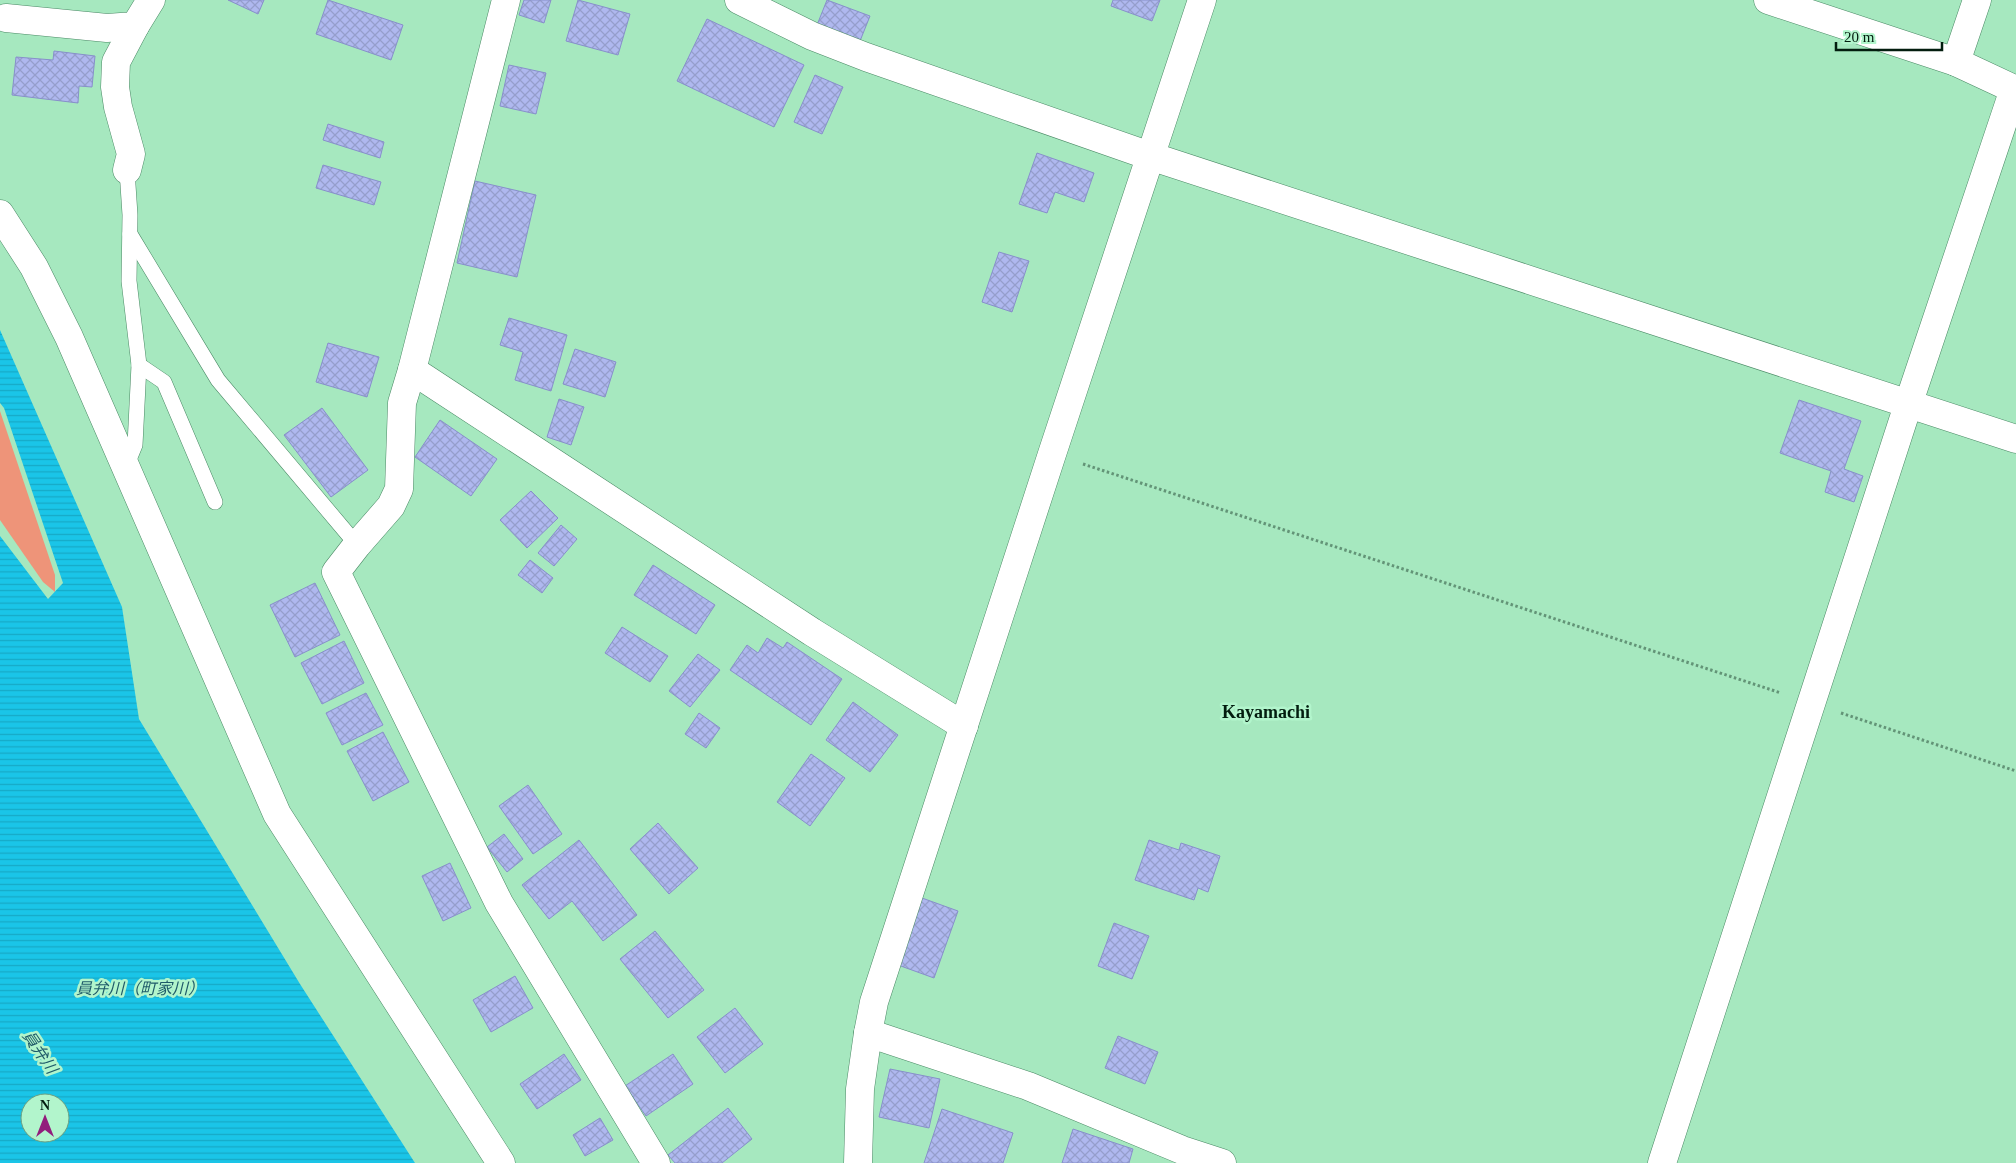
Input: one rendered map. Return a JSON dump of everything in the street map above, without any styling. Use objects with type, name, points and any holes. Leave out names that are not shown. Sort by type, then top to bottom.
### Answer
[{"type":"street","points":[[127,170],[131,154],[118,107],[115,87],[116,62],[151,0]]},
{"type":"street","points":[[506,0],[402,403],[398,488],[391,506],[336,572],[500,903],[656,1163]]},
{"type":"street","points":[[739,0],[812,36],[857,54],[1150,156],[2016,439]]},
{"type":"street","points":[[858,1163],[860,1089],[874,1002],[1202,0]]},
{"type":"street","points":[[1662,1163],[1908,405],[2014,89],[1956,62],[1768,0]]},
{"type":"street","points":[[1956,62],[1977,0]]},
{"type":"street","points":[[6,18],[107,28],[136,26]]},
{"type":"street","points":[[0,214],[34,267],[69,338],[277,814],[501,1163]]},
{"type":"street","points":[[412,370],[812,632],[964,726]]},
{"type":"street","points":[[868,1033],[1028,1086],[1182,1150],[1222,1163]]},
{"type":"lane","points":[[126,467],[136,445],[139,365],[129,281],[130,234],[127,170]]},
{"type":"lane","points":[[130,234],[218,380],[357,545]]},
{"type":"lane","points":[[139,365],[164,382],[215,502]]},
{"type":"path","points":[[1052,454],[2016,771]]},
{"type":"shaded area","points":[[0,411],[55,575],[55,592],[43,582],[0,520]]},
{"type":"water","name":"員弁川（町家川）","points":[[0,330],[122,607],[139,719],[300,984],[415,1163],[0,1163],[0,536],[48,599],[63,583],[4,408],[0,403]]},
{"type":"building","points":[[228,0],[264,0],[258,14]]},
{"type":"building","points":[[328,0],[403,25],[391,60],[316,34]]},
{"type":"building","points":[[524,0],[551,0],[544,23],[519,15]]},
{"type":"building","points":[[578,0],[630,14],[618,55],[566,41]]},
{"type":"building","points":[[827,0],[870,16],[860,41],[817,25]]},
{"type":"building","points":[[1113,0],[1160,0],[1152,21],[1111,6]]},
{"type":"building","points":[[707,19],[804,65],[774,127],[677,81]]},
{"type":"building","points":[[54,51],[95,56],[92,87],[79,86],[78,103],[12,95],[16,57],[53,60]]},
{"type":"building","points":[[509,65],[546,73],[536,114],[500,106]]},
{"type":"building","points":[[815,75],[843,87],[822,134],[794,122]]},
{"type":"building","points":[[328,124],[384,142],[380,158],[323,140]]},
{"type":"building","points":[[1037,153],[1094,173],[1084,202],[1055,192],[1047,213],[1019,204]]},
{"type":"building","points":[[323,165],[381,182],[374,205],[316,188]]},
{"type":"building","points":[[475,181],[536,195],[517,277],[457,263]]},
{"type":"building","points":[[999,252],[1029,261],[1012,312],[982,302]]},
{"type":"building","points":[[509,318],[567,335],[551,391],[515,380],[523,352],[500,345]]},
{"type":"building","points":[[328,343],[379,357],[367,397],[316,382]]},
{"type":"building","points":[[575,349],[616,362],[605,397],[563,384]]},
{"type":"building","points":[[559,399],[584,407],[571,445],[547,437]]},
{"type":"building","points":[[1799,400],[1861,421],[1844,469],[1863,476],[1854,502],[1825,492],[1831,471],[1780,453]]},
{"type":"building","points":[[322,408],[368,470],[331,497],[284,435]]},
{"type":"building","points":[[440,420],[497,459],[471,496],[415,457]]},
{"type":"building","points":[[531,491],[558,518],[527,548],[500,520]]},
{"type":"building","points":[[561,525],[577,539],[554,566],[538,553]]},
{"type":"building","points":[[530,560],[553,578],[542,593],[518,575]]},
{"type":"building","points":[[653,565],[715,605],[696,634],[634,595]]},
{"type":"building","points":[[315,583],[340,635],[295,657],[270,605]]},
{"type":"building","points":[[622,627],[668,656],[650,682],[605,653]]},
{"type":"building","points":[[767,638],[783,648],[787,642],[842,679],[811,725],[730,670],[747,645],[758,653]]},
{"type":"building","points":[[344,641],[364,683],[322,704],[301,663]]},
{"type":"building","points":[[698,654],[720,670],[690,707],[669,691]]},
{"type":"building","points":[[366,693],[383,725],[342,745],[326,713]]},
{"type":"building","points":[[853,702],[898,735],[870,772],[826,740]]},
{"type":"building","points":[[699,713],[720,728],[706,748],[685,734]]},
{"type":"building","points":[[383,732],[409,782],[373,801],[347,751]]},
{"type":"building","points":[[811,754],[845,778],[810,826],[777,802]]},
{"type":"building","points":[[528,785],[562,834],[533,854],[499,806]]},
{"type":"building","points":[[658,823],[698,868],[669,894],[630,849]]},
{"type":"building","points":[[504,834],[523,859],[507,872],[487,847]]},
{"type":"building","points":[[579,840],[637,915],[603,941],[572,901],[549,919],[522,885]]},
{"type":"building","points":[[1149,840],[1179,850],[1181,843],[1220,856],[1208,892],[1198,888],[1194,900],[1135,880]]},
{"type":"building","points":[[450,863],[471,908],[443,921],[422,876]]},
{"type":"building","points":[[922,898],[958,911],[934,978],[898,965]]},
{"type":"building","points":[[1114,923],[1149,936],[1132,979],[1098,966]]},
{"type":"building","points":[[655,931],[704,990],[668,1018],[620,959]]},
{"type":"building","points":[[515,976],[533,1008],[491,1032],[473,1000]]},
{"type":"building","points":[[735,1008],[763,1044],[725,1073],[697,1037]]},
{"type":"building","points":[[1118,1036],[1158,1052],[1145,1084],[1105,1068]]},
{"type":"building","points":[[564,1054],[581,1080],[537,1109],[520,1084]]},
{"type":"building","points":[[673,1054],[693,1084],[646,1116],[625,1086]]},
{"type":"building","points":[[890,1069],[940,1079],[929,1128],[879,1117]]},
{"type":"building","points":[[728,1108],[752,1139],[722,1163],[675,1163],[668,1155]]},
{"type":"building","points":[[942,1109],[1013,1133],[1003,1163],[924,1163]]},
{"type":"building","points":[[600,1118],[613,1140],[585,1156],[573,1135]]},
{"type":"building","points":[[1073,1129],[1133,1149],[1129,1163],[1062,1163]]},
{"type":"district","name":"Kayamachi","points":[[1266,712]]},
{"type":"water label","name":"員弁川","points":[[40,1052]]}]
